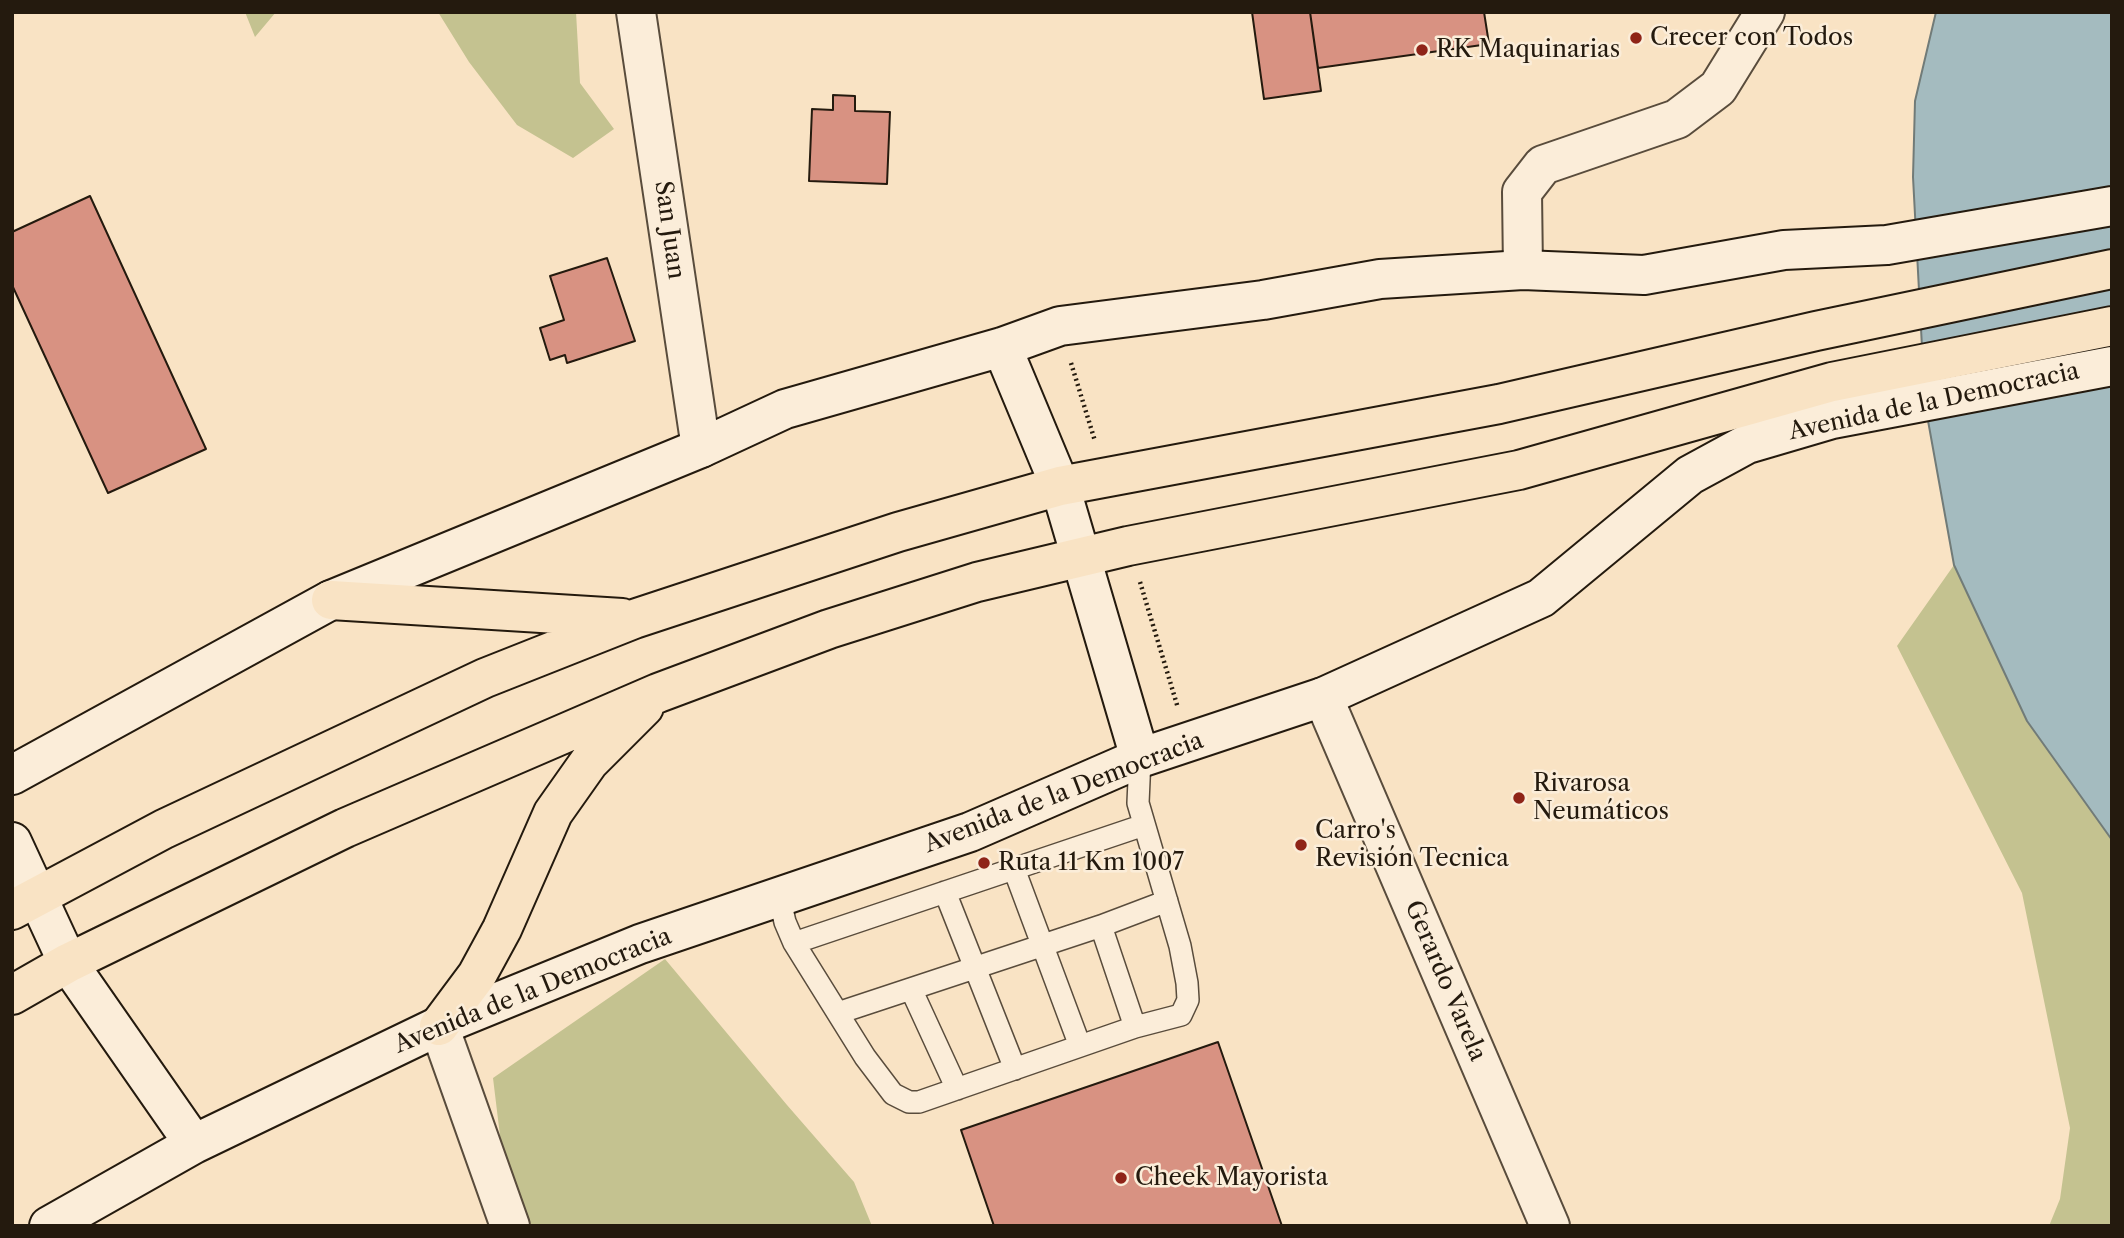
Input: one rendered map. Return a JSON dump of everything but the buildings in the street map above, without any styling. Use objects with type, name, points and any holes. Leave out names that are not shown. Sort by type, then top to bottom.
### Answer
[{"type":"highway","points":[[24,903],[164,829],[485,678],[634,619],[898,531],[1060,486],[1499,404],[1816,331],[2112,269]]},
{"type":"highway","name":"Avenida de la Democracia","points":[[12,995],[68,962],[345,828],[657,693],[854,621],[976,582],[1080,558],[1519,470],[1832,400],[2112,326]]},
{"type":"highway","points":[[331,600],[634,619]]},
{"type":"highway","points":[[439,1026],[477,975],[553,813],[589,762],[657,693]]},
{"type":"street","name":"San Juan","points":[[636,12],[701,448]]},
{"type":"street","points":[[1522,270],[1522,192],[1543,165],[1677,119],[1718,88],[1765,12]]},
{"type":"street","points":[[12,775],[331,600],[701,448],[785,409],[1002,347],[1060,326],[1263,300],[1380,279],[1522,270],[1644,275],[1784,250],[1887,245],[2112,206]]},
{"type":"street","points":[[1002,347],[1060,486],[1140,758]]},
{"type":"street","name":"Avenida de la Democracia","points":[[49,1226],[194,1144],[439,1026],[640,944],[970,832],[1140,758],[1323,697],[1541,598],[1690,475],[1832,400],[2112,366]]},
{"type":"street","name":"Gerardo Varela","points":[[1323,697],[1550,1226]]},
{"type":"street","points":[[12,842],[24,903],[194,1144]]},
{"type":"street","points":[[439,1026],[510,1226]]},
{"type":"lane","points":[[779,896],[785,922],[794,943],[865,1057],[893,1094],[909,1102],[919,1102],[1135,1027],[1181,1015],[1188,1000],[1180,946],[1138,803],[1140,758]]},
{"type":"lane","points":[[794,943],[1144,825]]},
{"type":"lane","points":[[1014,869],[1080,1046]]},
{"type":"lane","points":[[945,892],[1015,1069]]},
{"type":"lane","points":[[838,1013],[1101,926],[1167,901]]},
{"type":"lane","points":[[1101,926],[1135,1027]]},
{"type":"lane","points":[[911,989],[957,1089]]},
{"type":"path","points":[[1070,358],[1096,443]]},
{"type":"path","points":[[1137,573],[1182,719]]},
{"type":"shaded area","points":[[245,12],[276,12],[255,37]]},
{"type":"shaded area","points":[[438,12],[576,12],[580,83],[614,129],[573,158],[517,125],[469,62]]},
{"type":"shaded area","points":[[1954,565],[2027,721],[2112,840],[2112,1226],[2049,1226],[2060,1199],[2070,1128],[2022,893],[1897,646]]},
{"type":"shaded area","points":[[665,959],[854,1182],[872,1226],[511,1226],[493,1078]]},
{"type":"water","points":[[1936,12],[2112,12],[2112,840],[2027,721],[1954,565],[1925,404],[1913,177],[1915,101]]},
{"type":"place","name":"Crecer con Todos","points":[[1636,38]]},
{"type":"place","name":"RK Maquinarias","points":[[1422,50]]},
{"type":"place","name":"Rivarosa Neumáticos","points":[[1519,798]]},
{"type":"place","name":"Carro's Revisión Tecnica","points":[[1301,845]]},
{"type":"place","name":"Ruta 11 Km 1007","points":[[984,863]]},
{"type":"place","name":"Cheek Mayorista","points":[[1121,1178]]}]
